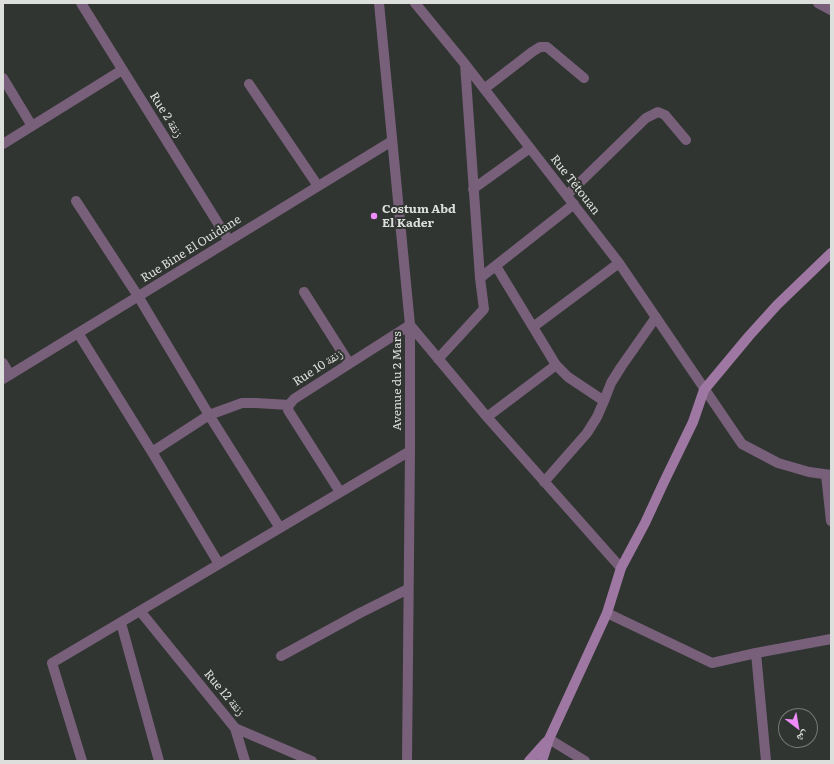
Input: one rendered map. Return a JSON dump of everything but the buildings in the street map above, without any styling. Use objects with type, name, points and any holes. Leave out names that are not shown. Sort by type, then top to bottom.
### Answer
[{"type":"main road","points":[[542,761],[549,739],[607,613],[621,568],[645,523],[693,422],[704,390],[777,305],[831,253]]},
{"type":"main road","points":[[529,761],[549,739]]},
{"type":"street","name":"Rue 2 زنقة","points":[[81,3],[229,241]]},
{"type":"street","name":"Avenue du 2 Mars","points":[[379,3],[410,325],[407,761]]},
{"type":"street","name":"Rue Tétouan","points":[[415,3],[619,263],[742,444],[778,463],[809,472],[829,475]]},
{"type":"street","points":[[818,3],[831,10]]},
{"type":"street","points":[[484,89],[540,47],[547,47],[584,78]]},
{"type":"street","points":[[438,359],[484,309],[480,278],[464,64]]},
{"type":"street","points":[[3,144],[122,70]]},
{"type":"street","points":[[3,78],[32,126]]},
{"type":"street","points":[[248,84],[318,186]]},
{"type":"street","points":[[567,195],[646,118],[658,112],[665,115],[686,140]]},
{"type":"street","name":"Rue Bine El Ouidane","points":[[7,377],[392,140]]},
{"type":"street","points":[[473,189],[530,148]]},
{"type":"street","points":[[76,201],[138,296],[209,415],[280,528]]},
{"type":"street","points":[[480,278],[574,204]]},
{"type":"street","points":[[533,327],[619,263]]},
{"type":"street","points":[[496,266],[556,365],[568,378],[604,401]]},
{"type":"street","points":[[304,292],[349,363]]},
{"type":"street","points":[[544,482],[587,432],[597,417],[611,383],[656,317]]},
{"type":"street","points":[[410,325],[487,417],[621,568]]},
{"type":"street","name":"Rue 10 زنقة","points":[[340,492],[288,410],[289,405],[294,399],[410,325]]},
{"type":"street","points":[[78,333],[219,564]]},
{"type":"street","points":[[3,363],[7,377]]},
{"type":"street","points":[[487,417],[556,365]]},
{"type":"street","points":[[152,452],[209,415],[242,404],[256,403],[289,405]]},
{"type":"street","points":[[82,761],[52,663],[410,451]]},
{"type":"street","points":[[829,475],[831,521]]},
{"type":"street","points":[[281,656],[408,589]]},
{"type":"street","name":"Rue 12 زنقة","points":[[140,611],[235,728],[312,761]]},
{"type":"street","points":[[607,613],[712,663],[831,639]]},
{"type":"street","points":[[121,623],[159,761]]},
{"type":"street","points":[[756,654],[766,761]]},
{"type":"street","points":[[235,728],[245,761]]},
{"type":"street","points":[[549,739],[585,761]]},
{"type":"place","name":"Costum Abd El Kader","points":[[374,216]]}]
